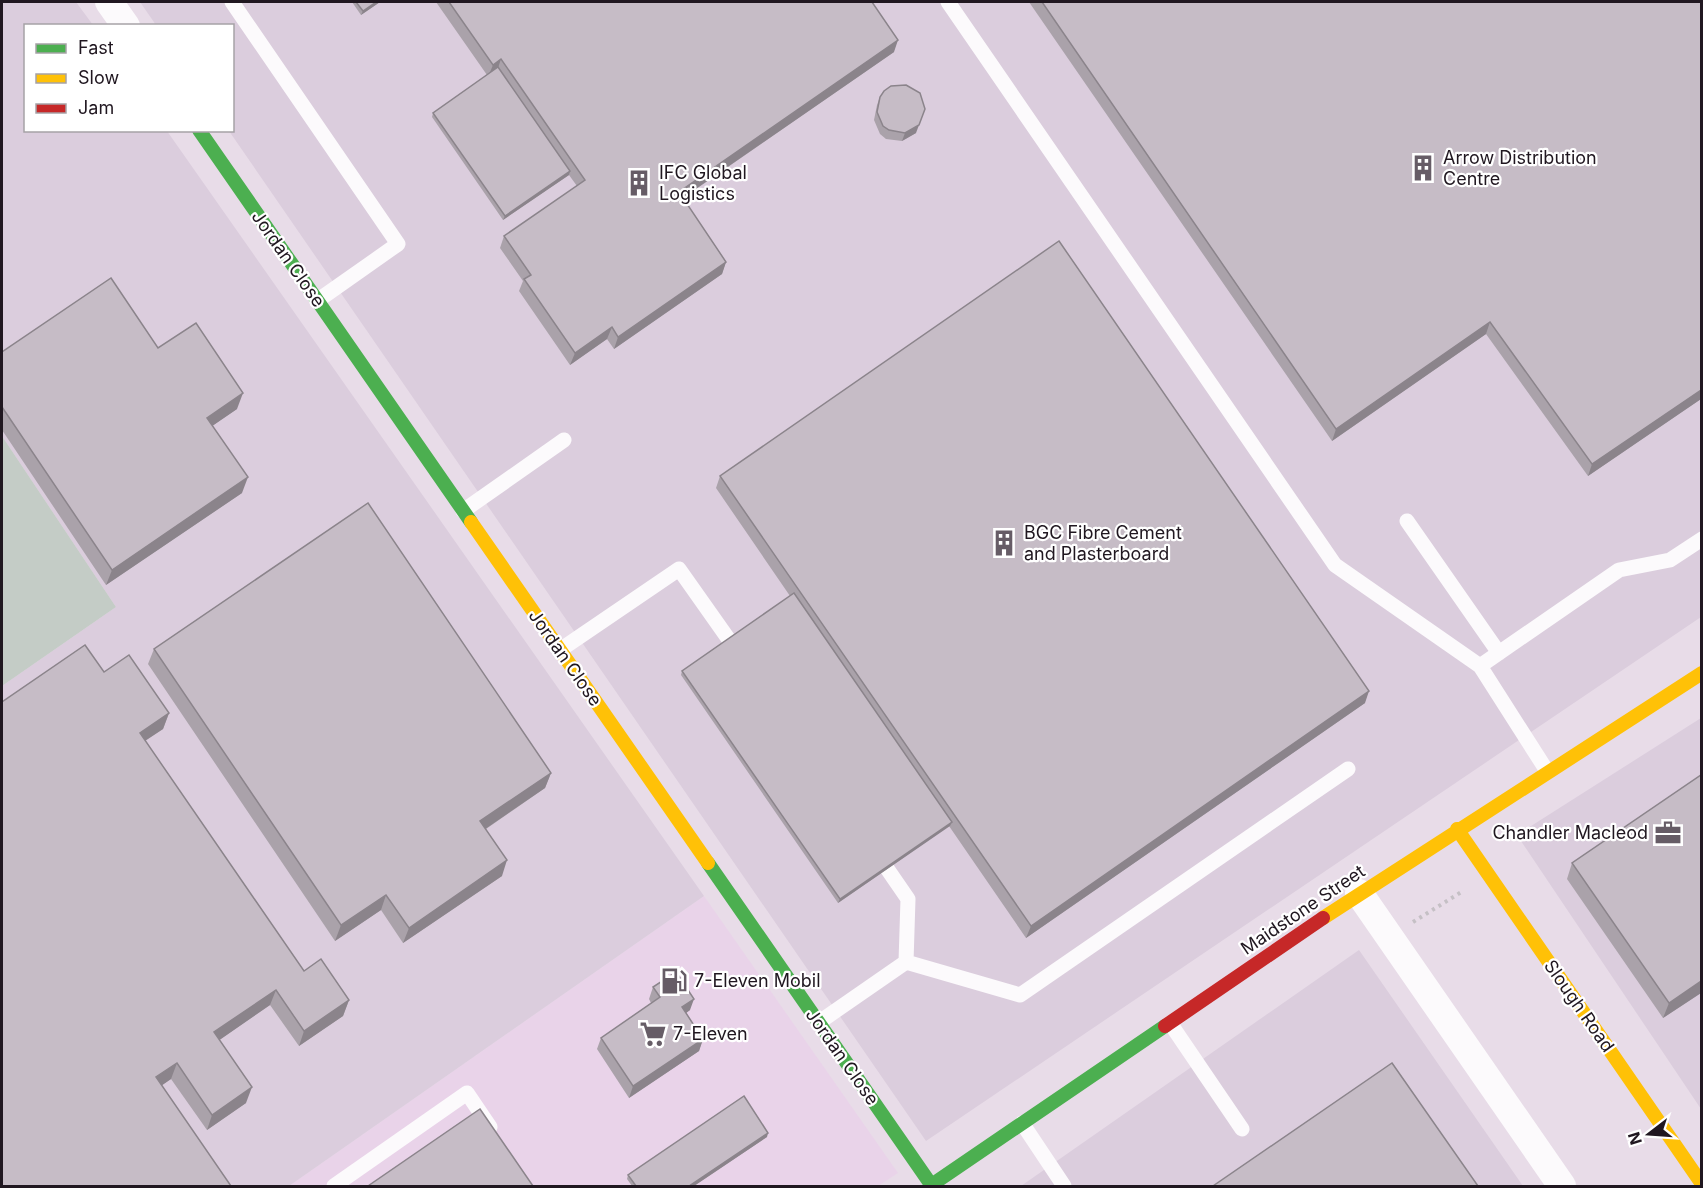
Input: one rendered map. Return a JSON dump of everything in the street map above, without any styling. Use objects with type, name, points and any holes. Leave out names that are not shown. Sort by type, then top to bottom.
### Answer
[{"type":"street","points":[[109,2],[125,24]]},
{"type":"street","name":"Jordan Close","points":[[200,132],[931,1186]]},
{"type":"street","name":"Maidstone Street","points":[[931,1186],[959,1173],[1022,1123],[1359,893],[1701,673]]},
{"type":"street","name":"Slough Road","points":[[1456,829],[1701,1184]]},
{"type":"street","points":[[1359,893],[1562,1186]]},
{"type":"lane","points":[[232,2],[398,244],[317,301]]},
{"type":"lane","points":[[948,2],[1335,564],[1480,666],[1547,771]]},
{"type":"lane","points":[[463,511],[564,440]]},
{"type":"lane","points":[[1407,521],[1499,652]]},
{"type":"lane","points":[[1480,666],[1619,570],[1671,560],[1701,538]]},
{"type":"lane","points":[[560,650],[680,569],[747,666]]},
{"type":"lane","points":[[818,1023],[906,963],[1020,995],[1348,769]]},
{"type":"lane","points":[[868,841],[908,899],[906,963]]},
{"type":"lane","points":[[1170,1023],[1242,1129]]},
{"type":"lane","points":[[334,1186],[467,1093],[499,1140]]},
{"type":"lane","points":[[1022,1123],[1064,1186]]},
{"type":"path","points":[[1390,937],[1488,874]]},
{"type":"shaded area","points":[[2,2],[76,2],[92,24],[24,24],[24,132],[168,132],[704,896],[289,1186],[2,1186],[2,686],[116,607],[2,436]]},
{"type":"shaded area","points":[[140,2],[1701,2],[1701,617],[926,1141],[230,132],[234,132],[234,24],[155,24]]},
{"type":"shaded area","points":[[2,436],[116,607],[2,686]]},
{"type":"shaded area","points":[[1701,718],[1701,1109],[1517,835]]},
{"type":"shaded area","name":"7-Eleven Mobil","points":[[704,896],[898,1173],[878,1186],[289,1186]]},
{"type":"shaded area","points":[[1359,950],[1523,1186],[1021,1186]]},
{"type":"building","points":[[356,2],[376,2],[363,11]]},
{"type":"building","name":"IFC Global Logistics","points":[[449,2],[872,2],[898,40],[679,192],[726,262],[618,337],[612,327],[575,353],[524,279],[531,275],[504,236],[585,180],[501,59],[493,65]]},
{"type":"building","name":"Arrow Distribution Centre","points":[[1042,2],[1701,2],[1701,390],[1592,464],[1490,322],[1336,429]]},
{"type":"building","points":[[498,67],[570,171],[505,216],[433,113]]},
{"type":"building","points":[[906,85],[920,93],[925,109],[919,125],[905,133],[889,130],[883,126],[877,112],[880,97],[891,86]]},
{"type":"building","name":"BGC Fibre Cement and Plasterboard","points":[[1059,241],[1369,691],[1031,926],[720,476]]},
{"type":"building","points":[[111,278],[158,348],[196,323],[243,393],[207,418],[248,477],[112,570],[2,407],[2,352]]},
{"type":"building","points":[[368,503],[551,773],[480,821],[507,860],[409,928],[386,895],[341,925],[154,649]]},
{"type":"building","points":[[794,593],[952,822],[840,899],[682,671]]},
{"type":"building","points":[[85,645],[104,672],[129,655],[169,713],[140,733],[304,971],[321,959],[349,1000],[304,1031],[276,990],[214,1032],[252,1087],[212,1115],[177,1063],[156,1077],[231,1186],[2,1186],[2,702]]},
{"type":"building","name":"Chandler Macleod","points":[[1701,775],[1701,981],[1669,1003],[1572,863]]},
{"type":"building","name":"7-Eleven","points":[[676,972],[694,999],[682,1007],[703,1039],[633,1086],[601,1038],[660,997],[653,987]]},
{"type":"building","points":[[1392,1063],[1478,1186],[1213,1186]]},
{"type":"building","points":[[744,1096],[768,1133],[689,1186],[636,1186],[628,1175]]},
{"type":"building","points":[[480,1109],[533,1186],[368,1186]]},
{"type":"traffic: fast","points":[[200,132],[471,522]]},
{"type":"traffic: fast","points":[[708,863],[932,1186]]},
{"type":"traffic: fast","points":[[930,1186],[1165,1026]]},
{"type":"traffic: slow","points":[[471,522],[708,863]]},
{"type":"traffic: slow","points":[[1323,918],[1702,673]]},
{"type":"traffic: slow","points":[[1457,829],[1702,1184]]},
{"type":"traffic: jam","points":[[1165,1026],[1323,918]]},
{"type":"place","name":"Arrow Distribution Centre","points":[[1423,168]]},
{"type":"place","name":"IFC Global Logistics","points":[[639,183]]},
{"type":"place","name":"BGC Fibre Cement and Plasterboard","points":[[1004,543]]},
{"type":"place","name":"Chandler Macleod","points":[[1668,833]]},
{"type":"place","name":"7-Eleven Mobil","points":[[674,981]]},
{"type":"place","name":"7-Eleven","points":[[653,1034]]}]
